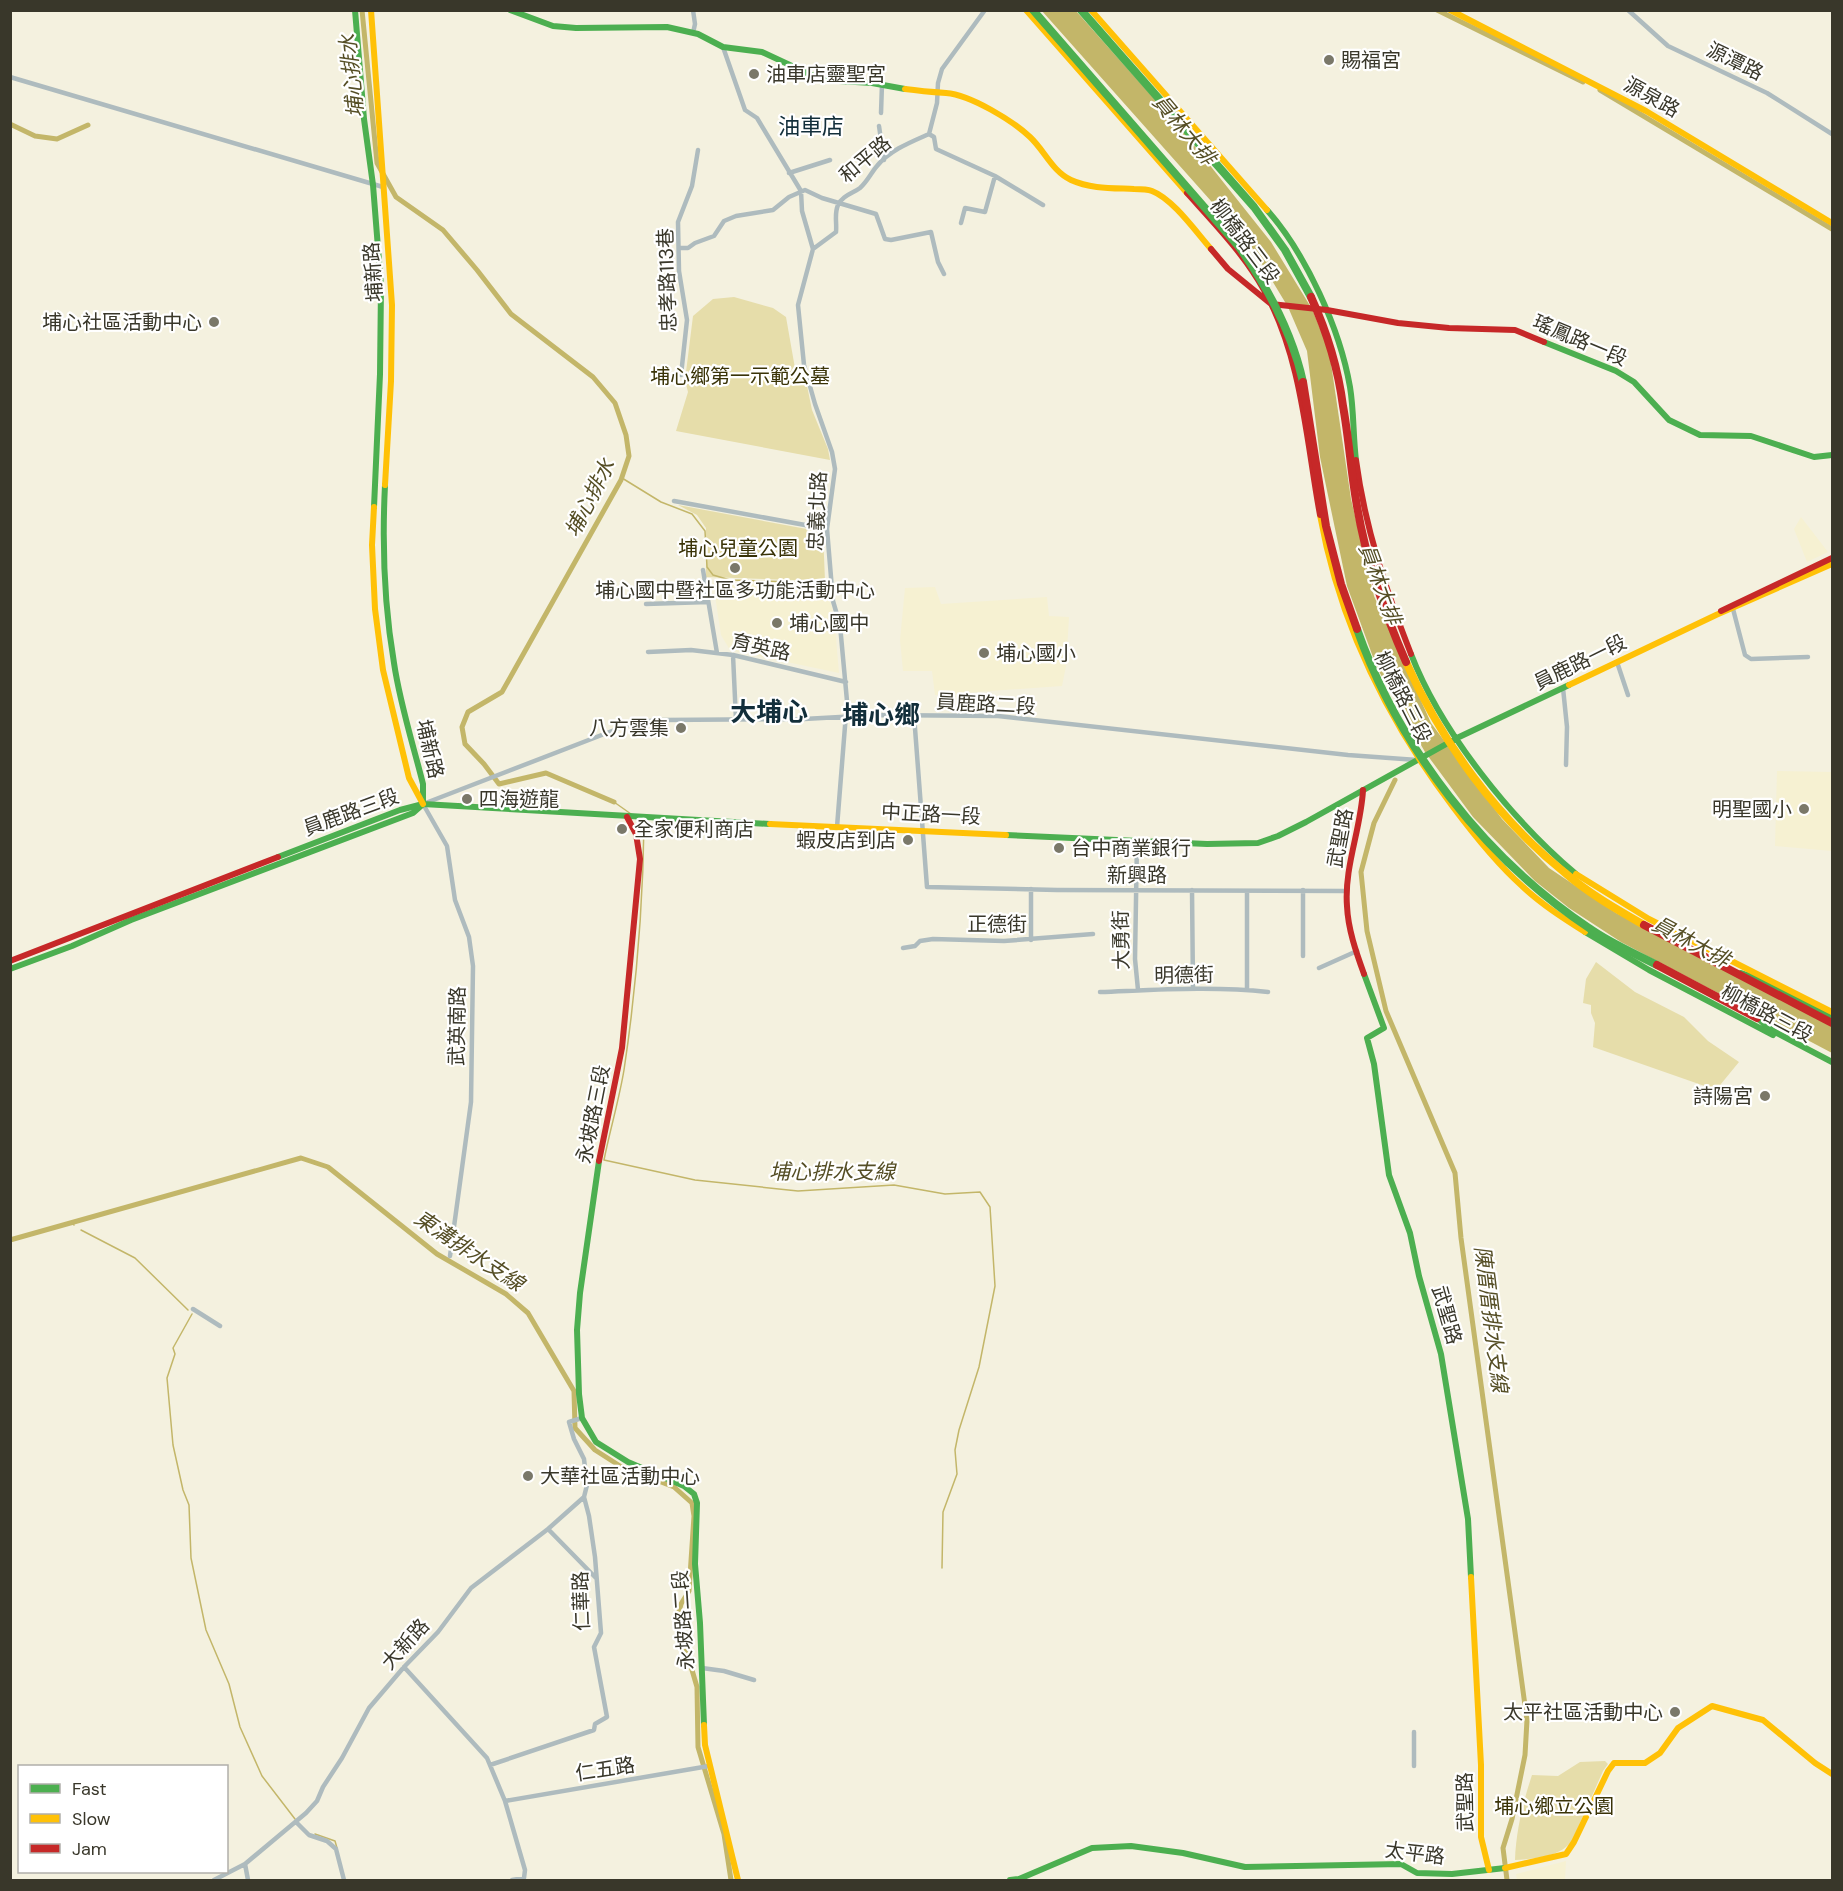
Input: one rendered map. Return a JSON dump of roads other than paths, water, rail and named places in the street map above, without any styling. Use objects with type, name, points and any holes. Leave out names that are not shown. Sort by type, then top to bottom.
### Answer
[{"type":"main road","name":"埔新路","points":[[355,10],[381,286],[372,545],[375,609],[383,670],[407,770],[423,804]]},
{"type":"main road","name":"埔新路","points":[[371,10],[392,305],[391,381],[383,528],[384,586],[394,665],[423,784],[423,804]]},
{"type":"main road","points":[[510,10],[553,26],[667,27],[693,33],[723,47],[762,51],[822,80],[882,84],[937,94],[947,93],[977,103],[1011,121],[1032,139],[1055,169],[1071,180],[1094,187],[1151,190],[1161,196],[1228,269],[1275,304]]},
{"type":"main road","name":"柳橋路三段","points":[[1026,10],[1224,235],[1275,304],[1297,381],[1322,531],[1347,618],[1370,675],[1421,758],[1484,848],[1529,892],[1627,958],[1833,1066]]},
{"type":"main road","points":[[1033,10],[1227,231],[1245,253],[1268,289],[1286,328],[1302,374],[1327,528],[1352,615],[1374,671],[1402,724],[1450,797],[1530,884],[1582,924],[1756,1018],[1773,1030],[1833,1059]]},
{"type":"main road","points":[[1081,10],[1254,207],[1311,293],[1328,339],[1341,390],[1355,498],[1374,577],[1405,662],[1431,712],[1478,782],[1512,823],[1554,865],[1598,897],[1644,926],[1833,1023]]},
{"type":"main road","name":"柳橋路三段","points":[[1091,10],[1280,225],[1306,267],[1327,309],[1344,361],[1350,388],[1361,498],[1376,559],[1401,633],[1419,675],[1437,709],[1457,738],[1518,817],[1580,877],[1648,919],[1833,1012]]},
{"type":"main road","name":"源泉路","points":[[1450,10],[1646,111],[1833,223]]},
{"type":"main road","name":"瑤鳳路一段","points":[[1275,304],[1327,309],[1398,323],[1449,328],[1515,330],[1616,371],[1635,382],[1669,420],[1700,435],[1751,436],[1814,457],[1833,455]]},
{"type":"main road","name":"員鹿路一段","points":[[1716,615],[1728,606],[1833,558]]},
{"type":"main road","name":"員鹿路一段","points":[[1447,743],[1716,615],[1833,564]]},
{"type":"main road","name":"中正路一段","points":[[423,804],[837,827],[1207,844],[1258,843],[1306,822],[1447,743]]},
{"type":"main road","name":"武聖路","points":[[1363,790],[1363,808],[1346,891],[1346,912],[1384,1028],[1367,1038],[1374,1064],[1389,1175],[1410,1233],[1419,1276],[1441,1354],[1468,1519],[1481,1765],[1481,1837],[1489,1870]]},
{"type":"main road","name":"員鹿路三段","points":[[10,961],[378,818],[423,804]]},
{"type":"main road","name":"員鹿路三段","points":[[10,969],[72,946],[131,920],[413,813],[423,804]]},
{"type":"main road","name":"永坡路三段","points":[[582,1418],[577,1370],[580,1293],[599,1164],[622,1047],[640,859],[636,834],[627,817]]},
{"type":"main road","points":[[1733,972],[1756,978],[1833,1017]]},
{"type":"main road","name":"永坡路二段","points":[[582,1418],[596,1442],[605,1449],[628,1462],[684,1486],[694,1494],[697,1503],[695,1564],[705,1745],[738,1881]]},
{"type":"main road","name":"太平路","points":[[1010,1881],[1092,1848],[1131,1846],[1183,1853],[1245,1867],[1401,1864],[1417,1873],[1452,1874],[1489,1870],[1566,1854],[1614,1763],[1645,1763],[1660,1753],[1678,1728],[1712,1706],[1763,1720],[1815,1763],[1833,1774]]},
{"type":"street","points":[[693,10],[695,24],[693,33]]},
{"type":"street","points":[[986,10],[942,69],[929,134],[934,137],[936,149],[995,176],[1043,205]]},
{"type":"street","name":"源潭路","points":[[1628,10],[1668,46],[1767,93],[1833,134]]},
{"type":"street","points":[[723,47],[745,110],[757,118],[801,191],[802,211],[813,249]]},
{"type":"street","points":[[10,77],[383,187]]},
{"type":"street","points":[[881,113],[882,84]]},
{"type":"street","points":[[879,126],[884,160]]},
{"type":"street","name":"和平路","points":[[813,249],[836,232],[837,224],[834,216],[844,197],[861,188],[894,151],[929,134]]},
{"type":"street","name":"忠孝路113巷","points":[[681,375],[687,320],[679,271],[678,222],[692,186],[698,150]]},
{"type":"street","points":[[789,173],[830,160]]},
{"type":"street","points":[[961,223],[965,208],[985,212],[995,176]]},
{"type":"street","points":[[680,248],[688,248],[714,236],[724,221],[736,216],[773,210],[789,197],[805,190],[839,204],[876,214],[885,239],[891,240],[931,232],[938,262],[944,274]]},
{"type":"street","name":"忠義北路","points":[[813,249],[798,305],[804,365],[832,452],[835,469],[827,529],[833,601],[840,625],[846,682],[846,718],[837,827]]},
{"type":"street","points":[[674,501],[827,529]]},
{"type":"street","name":"育英路","points":[[703,570],[717,653],[846,682]]},
{"type":"street","points":[[646,604],[708,602]]},
{"type":"street","points":[[1733,609],[1745,656],[1751,658],[1808,657]]},
{"type":"street","points":[[648,651],[691,650],[717,653]]},
{"type":"street","points":[[733,655],[736,720]]},
{"type":"street","points":[[1617,662],[1628,695]]},
{"type":"street","points":[[1563,688],[1567,727],[1566,765]]},
{"type":"street","name":"員鹿路二段","points":[[423,804],[637,722],[663,720],[846,718],[876,715],[998,716],[1348,755],[1421,758]]},
{"type":"street","points":[[914,715],[924,831]]},
{"type":"street","name":"武英南路","points":[[423,804],[447,846],[455,900],[469,937],[472,966],[471,1102],[450,1256]]},
{"type":"street","name":"新興路","points":[[924,831],[927,887],[1346,891]]},
{"type":"street","name":"大勇街","points":[[1137,841],[1135,959],[1138,990]]},
{"type":"street","points":[[1030,940],[1031,889]]},
{"type":"street","points":[[1192,890],[1193,989]]},
{"type":"street","points":[[1303,890],[1303,956]]},
{"type":"street","points":[[1248,891],[1248,990]]},
{"type":"street","name":"正德街","points":[[903,948],[915,946],[920,941],[933,939],[1030,940],[1093,934]]},
{"type":"street","points":[[1318,968],[1358,951]]},
{"type":"street","name":"明德街","points":[[1100,992],[1193,989],[1268,992]]},
{"type":"street","points":[[193,1309],[220,1326]]},
{"type":"street","points":[[582,1418],[569,1422],[584,1460],[587,1485],[584,1497]]},
{"type":"street","name":"大新路","points":[[214,1881],[245,1864],[296,1822],[317,1801],[369,1708],[438,1632],[471,1588],[548,1529],[584,1497]]},
{"type":"street","name":"仁華路","points":[[490,1765],[594,1730],[595,1724],[608,1717],[594,1647],[601,1633],[590,1516],[584,1497]]},
{"type":"street","points":[[548,1529],[596,1578]]},
{"type":"street","points":[[404,1667],[487,1758],[505,1801],[525,1870],[524,1878],[512,1881]]},
{"type":"street","points":[[702,1668],[754,1680]]},
{"type":"street","points":[[1413,1732],[1414,1766]]},
{"type":"street","name":"仁五路","points":[[505,1801],[709,1766]]},
{"type":"street","points":[[296,1822],[309,1835],[327,1841],[336,1849],[345,1881]]},
{"type":"street","points":[[245,1864],[248,1881]]},
{"type":"waterway","name":"埔心排水","points":[[362,10],[377,163],[396,197],[443,230],[511,314],[593,377],[615,403],[626,435],[629,456],[621,480],[502,692],[468,712],[462,727],[465,744],[499,784],[546,773],[614,802]]},
{"type":"waterway","points":[[1437,10],[1583,82]]},
{"type":"waterway","points":[[1600,90],[1832,229]]},
{"type":"waterway","points":[[10,124],[35,136],[57,139],[88,125]]},
{"type":"waterway","points":[[622,478],[661,502],[692,514],[705,531],[707,567],[713,575],[730,580],[825,583]]},
{"type":"waterway","name":"陳厝厝排水支線","points":[[1395,780],[1374,823],[1361,872],[1367,931],[1386,1011],[1455,1173],[1461,1238],[1527,1720],[1525,1755],[1512,1819],[1503,1848],[1507,1880]]},
{"type":"waterway","name":"埔心排水支線","points":[[614,802],[631,814]]},
{"type":"waterway","name":"埔心排水支線","points":[[640,820],[644,824],[635,978],[624,1070],[604,1160],[695,1180],[798,1191],[894,1185],[945,1194],[980,1192],[990,1207],[995,1286],[979,1367],[959,1430],[955,1450],[957,1474],[943,1512],[942,1568]]},
{"type":"waterway","name":"東溝排水支線","points":[[10,1240],[301,1158],[328,1167],[437,1254],[506,1294],[528,1313],[574,1391],[575,1428],[595,1450],[620,1466],[674,1487],[692,1503],[694,1516],[689,1591],[681,1604],[677,1619],[697,1687],[698,1747],[724,1834],[731,1880]]},
{"type":"waterway","points":[[81,1230],[135,1258],[188,1310]]},
{"type":"waterway","points":[[192,1314],[173,1348],[175,1354],[167,1378],[173,1445],[183,1490],[189,1505],[191,1558],[206,1630],[229,1684],[240,1727],[262,1776],[295,1819]]},
{"type":"waterway","points":[[315,1834],[335,1841],[337,1848]]},
{"type":"place","name":"賜福宮","points":[[1329,60]]},
{"type":"place","name":"油車店靈聖宮","points":[[754,74]]},
{"type":"place","name":"埔心社區活動中心","points":[[214,322]]},
{"type":"place","name":"埔心國中暨社區多功能活動中心","points":[[735,568]]},
{"type":"place","name":"埔心國中","points":[[777,623]]},
{"type":"place","name":"埔心國小","points":[[984,653]]},
{"type":"place","name":"八方雲集","points":[[681,728]]},
{"type":"place","name":"四海遊龍","points":[[467,799]]},
{"type":"place","name":"明聖國小","points":[[1804,809]]},
{"type":"place","name":"全家便利商店","points":[[622,829]]},
{"type":"place","name":"蝦皮店到店","points":[[908,840]]},
{"type":"place","name":"台中商業銀行","points":[[1059,848]]},
{"type":"place","name":"詩陽宮","points":[[1765,1096]]},
{"type":"place","name":"大華社區活動中心","points":[[528,1476]]},
{"type":"place","name":"太平社區活動中心","points":[[1675,1712]]},
{"type":"district","name":"油車店","points":[[811,126]]},
{"type":"district","name":"大埔心","points":[[769,712]]},
{"type":"district","name":"埔心鄉","points":[[881,715]]},
{"type":"water label","name":"員林大排","points":[[1184,130]]},
{"type":"water label","name":"員林大排","points":[[1380,584]]},
{"type":"water label","name":"員林大排","points":[[1691,942]]},
{"type":"park label","name":"埔心鄉第一示範公墓","points":[[740,376]]},
{"type":"park label","name":"埔心兒童公園","points":[[738,548]]},
{"type":"park label","name":"埔心鄉立公園","points":[[1554,1806]]}]
